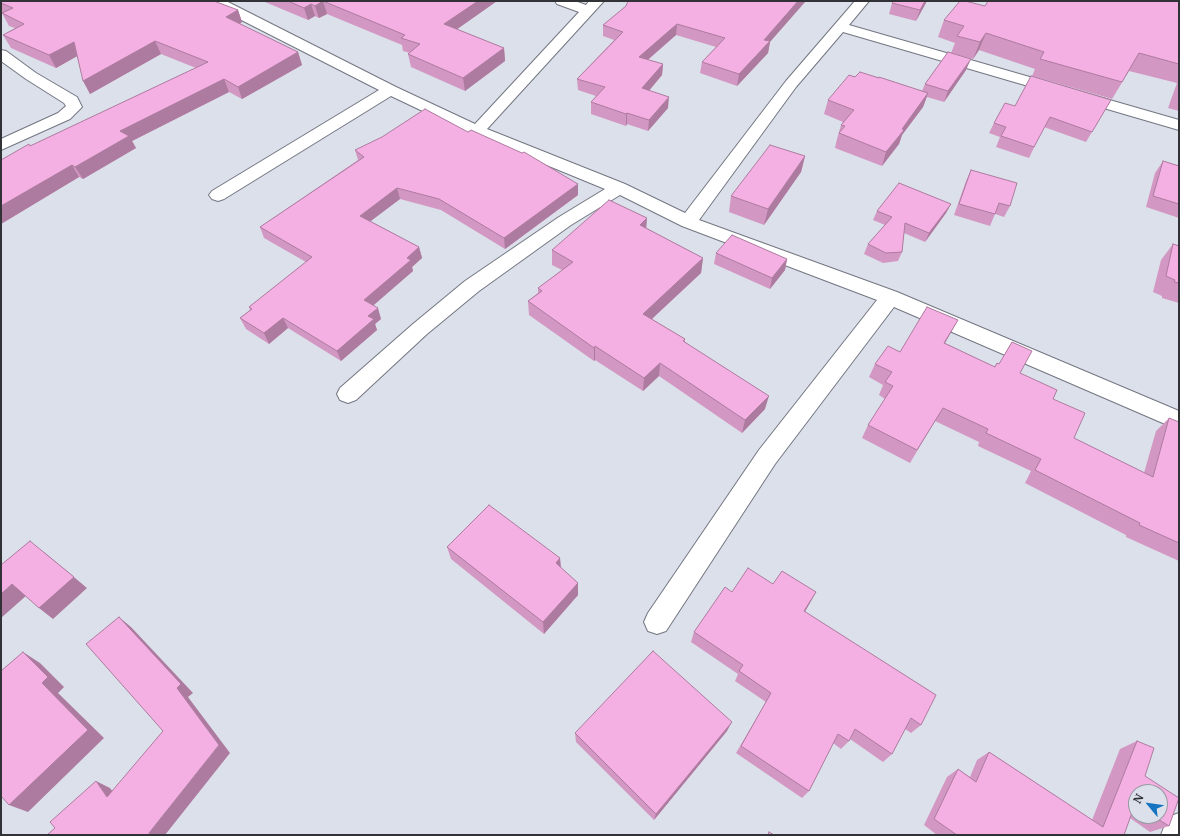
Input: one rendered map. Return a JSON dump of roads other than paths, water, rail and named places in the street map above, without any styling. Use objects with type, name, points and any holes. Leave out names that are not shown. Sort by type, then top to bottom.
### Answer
[{"type":"street","points":[[215,1],[390,90],[477,131],[619,188],[688,222],[890,296],[1179,421]]},
{"type":"street","points":[[562,1],[593,6]]},
{"type":"street","points":[[688,222],[791,84],[862,1]]},
{"type":"street","points":[[477,131],[593,6]]},
{"type":"street","points":[[840,27],[1179,125]]},
{"type":"street","points":[[1,54],[31,76],[71,100],[74,107],[64,116],[1,145]]},
{"type":"street","points":[[218,195],[390,90]]},
{"type":"street","points":[[348,394],[420,329],[472,286],[565,220],[619,188]]},
{"type":"street","points":[[657,622],[767,457],[890,296]]},
{"type":"street","points":[[1176,835],[1179,828]]}]
